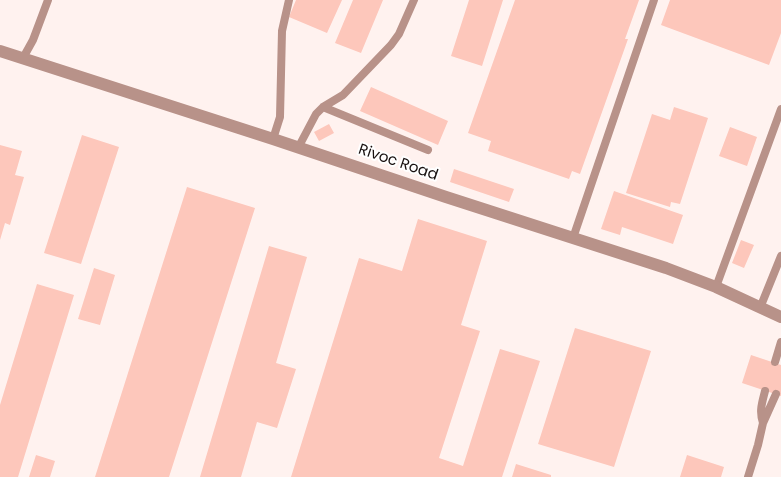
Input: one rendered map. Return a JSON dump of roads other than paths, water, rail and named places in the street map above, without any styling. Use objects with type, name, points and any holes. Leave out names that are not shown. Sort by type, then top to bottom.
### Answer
[{"type":"street","name":"Rivoc Road","points":[[0,51],[273,138],[298,148],[666,268],[716,287],[781,317]]},
{"type":"lane","points":[[23,58],[33,40],[48,0]]},
{"type":"lane","points":[[273,138],[280,116],[282,31],[289,0]]},
{"type":"lane","points":[[298,148],[316,114],[323,107],[343,95],[391,46],[399,34],[414,0]]},
{"type":"lane","points":[[573,238],[654,0]]},
{"type":"lane","points":[[323,107],[428,150]]},
{"type":"lane","points":[[716,287],[781,109]]},
{"type":"lane","points":[[760,308],[781,256]]},
{"type":"lane","points":[[774,362],[781,342]]},
{"type":"lane","points":[[763,423],[760,415],[766,391]]},
{"type":"lane","points":[[748,477],[763,423],[776,394]]}]
